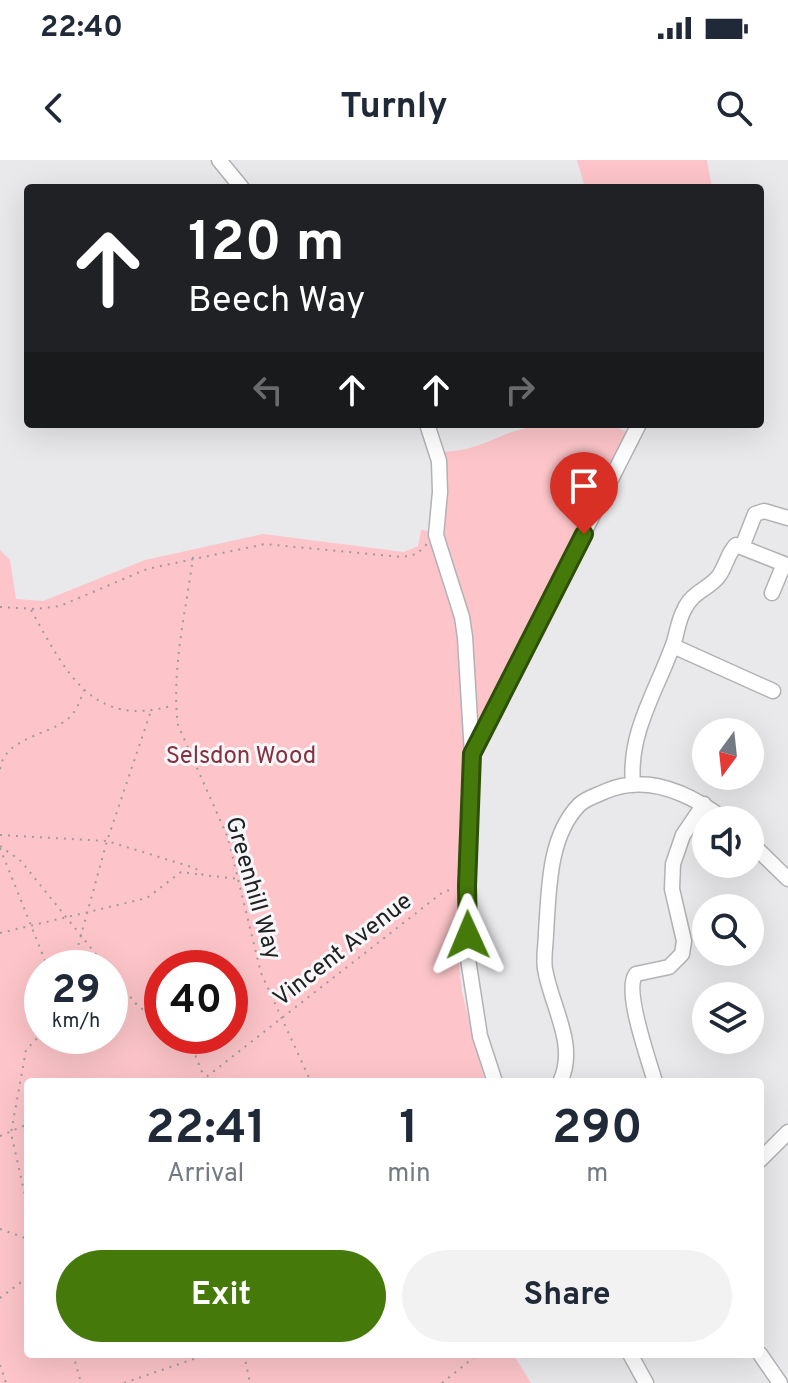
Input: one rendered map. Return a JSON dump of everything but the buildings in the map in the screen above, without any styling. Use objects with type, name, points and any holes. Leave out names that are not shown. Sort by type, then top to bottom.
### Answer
[{"type":"street","points":[[219,160],[239,184]]},
{"type":"street","points":[[428,428],[439,461],[436,535],[462,617],[465,637],[472,754],[467,886],[471,974],[480,1036],[494,1078]]},
{"type":"street","points":[[472,754],[637,428]]},
{"type":"street","points":[[742,547],[755,514],[764,511],[788,518]]},
{"type":"street","points":[[633,785],[635,743],[642,718],[673,646],[684,609],[698,590],[707,588],[716,579],[736,545],[784,564],[772,593]]},
{"type":"street","points":[[673,646],[773,691]]},
{"type":"street","points":[[562,1078],[566,1042],[545,968],[549,875],[565,824],[581,802],[619,786],[649,783],[707,806]]},
{"type":"street","points":[[654,1078],[630,985],[636,974],[669,967],[680,959],[684,941],[674,902],[673,864],[683,835],[704,804]]},
{"type":"street","points":[[764,853],[785,869]]},
{"type":"street","points":[[764,1156],[788,1132]]},
{"type":"street","points":[[632,1358],[646,1383]]},
{"type":"street","points":[[763,1358],[780,1383]]},
{"type":"path","points":[[0,607],[30,609],[60,606],[147,569],[265,544],[402,557],[417,554],[436,535]]},
{"type":"path","name":"Greenhill Way","points":[[193,557],[175,705],[178,725],[228,838],[261,973],[309,1078]]},
{"type":"path","points":[[30,609],[64,670],[93,700],[114,710],[151,711],[175,705]]},
{"type":"path","points":[[0,769],[2,758],[10,750],[37,732],[56,726],[69,717],[79,705],[84,690]]},
{"type":"path","points":[[78,950],[107,841],[151,711]]},
{"type":"path","points":[[0,835],[107,841],[195,868],[203,875]]},
{"type":"path","points":[[41,950],[0,846],[21,861],[91,950]]},
{"type":"path","points":[[0,933],[147,898],[181,872],[239,879]]},
{"type":"path","name":"Vincent Avenue","points":[[207,1078],[280,1017],[443,892],[467,886]]},
{"type":"path","points":[[128,994],[144,1010]]},
{"type":"path","points":[[24,1191],[11,1133],[25,1054]]},
{"type":"path","points":[[195,1054],[204,1078]]},
{"type":"path","points":[[0,1136],[24,1126]]},
{"type":"path","points":[[0,1229],[24,1238]]},
{"type":"path","points":[[0,1298],[24,1280]]},
{"type":"path","points":[[74,1358],[81,1383]]},
{"type":"path","points":[[124,1383],[196,1358]]},
{"type":"path","points":[[245,1358],[250,1383]]},
{"type":"path","points":[[442,1383],[473,1358]]},
{"type":"path","points":[[0,1365],[6,1383]]},
{"type":"green space","points":[[577,160],[707,160],[711,184],[584,184]]},
{"type":"green space","points":[[526,428],[618,428],[629,433],[477,734],[469,613],[443,538],[442,452],[469,448]]},
{"type":"green space","name":"Selsdon Wood","points":[[421,530],[430,531],[433,552],[455,614],[459,637],[466,755],[460,828],[459,964],[462,992],[484,1078],[24,1078],[24,1358],[515,1358],[531,1383],[0,1383],[0,550],[10,560],[16,599],[43,601],[145,560],[263,534],[404,552],[418,546]]},
{"type":"route","points":[[468,935],[472,754],[584,534]]}]
